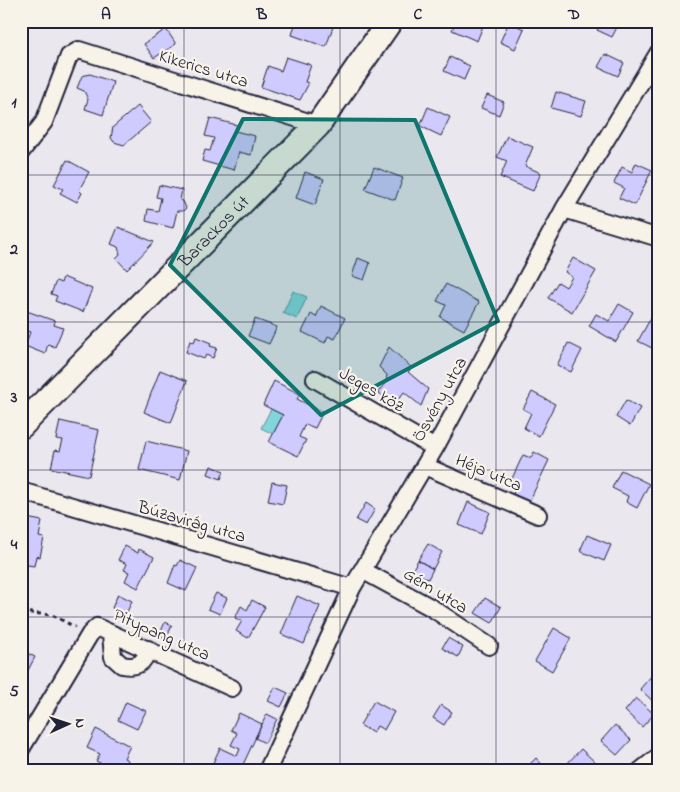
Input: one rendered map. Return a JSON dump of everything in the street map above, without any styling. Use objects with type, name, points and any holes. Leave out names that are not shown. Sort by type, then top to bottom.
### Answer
[{"type":"street","name":"Barackos út","points":[[21,426],[318,125],[390,21]]},
{"type":"street","name":"Kikerics utca","points":[[21,152],[44,122],[69,56],[79,50],[318,125]]},
{"type":"street","name":"Ösvény utca","points":[[267,771],[352,588],[435,448],[564,209],[654,73],[659,52]]},
{"type":"street","points":[[564,209],[659,238]]},
{"type":"street","name":"Jeges köz","points":[[316,379],[435,448]]},
{"type":"street","name":"Héja utca","points":[[424,466],[538,515]]},
{"type":"street","name":"Búzavirág utca","points":[[21,491],[352,588]]},
{"type":"street","name":"Gém utca","points":[[362,570],[432,608],[489,646]]},
{"type":"street","name":"Pitypang utca","points":[[21,749],[90,634],[97,628],[148,649],[232,688]]},
{"type":"street","points":[[111,634],[114,657],[122,666],[144,662],[148,649]]},
{"type":"street","points":[[640,771],[659,756]]},
{"type":"path","points":[[21,612],[52,615],[90,634]]},
{"type":"highlighted area","points":[[243,119],[415,120],[498,321],[321,415],[170,265]]},
{"type":"water","points":[[293,291],[307,297],[297,319],[283,313]]},
{"type":"water","points":[[271,409],[283,415],[273,434],[261,428]]},
{"type":"building","points":[[296,21],[335,21],[326,47],[292,35]]},
{"type":"building","points":[[456,21],[485,21],[477,41],[452,30]]},
{"type":"building","points":[[602,21],[617,27],[612,37],[597,30]]},
{"type":"building","points":[[509,22],[524,29],[515,49],[500,42]]},
{"type":"building","points":[[166,29],[176,44],[154,58],[144,44]]},
{"type":"building","points":[[605,54],[624,63],[618,76],[598,67]]},
{"type":"building","points":[[286,57],[311,65],[305,82],[309,83],[300,100],[261,87],[268,66],[281,71]]},
{"type":"building","points":[[450,57],[470,66],[464,80],[444,71]]},
{"type":"building","points":[[90,74],[113,82],[103,115],[85,109],[88,99],[84,91],[77,88],[82,76]]},
{"type":"building","points":[[556,92],[586,101],[581,116],[551,108]]},
{"type":"building","points":[[487,95],[504,102],[499,115],[481,108]]},
{"type":"building","points":[[138,106],[151,122],[124,145],[114,142],[111,138],[113,127]]},
{"type":"building","points":[[428,107],[450,117],[441,136],[420,126]]},
{"type":"building","points":[[210,118],[237,125],[235,131],[255,136],[251,155],[239,152],[234,170],[202,161],[205,150],[210,151],[214,138],[205,136]]},
{"type":"building","points":[[507,136],[533,147],[525,166],[541,173],[533,191],[500,177],[507,161],[497,157]]},
{"type":"building","points":[[67,160],[89,172],[79,190],[82,193],[77,202],[60,193],[63,189],[54,185]]},
{"type":"building","points":[[636,163],[652,170],[635,205],[619,198],[624,188],[614,183],[622,167],[632,172]]},
{"type":"building","points":[[374,167],[403,178],[395,200],[365,189]]},
{"type":"building","points":[[305,172],[324,179],[315,205],[296,198]]},
{"type":"building","points":[[159,185],[182,190],[180,200],[183,201],[186,208],[183,211],[177,211],[173,228],[146,221],[148,209],[158,211],[161,198],[156,197]]},
{"type":"building","points":[[118,227],[154,242],[127,270],[116,258],[120,254],[118,247],[111,244]]},
{"type":"building","points":[[358,258],[370,263],[364,280],[352,276]]},
{"type":"building","points":[[573,258],[596,271],[572,312],[548,298],[558,282],[566,287],[572,277],[565,272]]},
{"type":"building","points":[[63,277],[92,289],[83,312],[55,301],[57,296],[51,294],[56,281],[61,283]]},
{"type":"building","points":[[446,284],[479,302],[464,330],[440,317],[446,305],[437,301]]},
{"type":"building","points":[[619,304],[633,312],[616,342],[589,326],[596,314],[609,321]]},
{"type":"building","points":[[321,306],[345,318],[335,339],[328,336],[325,343],[302,332],[311,314],[316,317]]},
{"type":"building","points":[[21,309],[55,321],[54,325],[63,328],[55,347],[48,344],[45,354],[25,346],[30,332],[21,329]]},
{"type":"building","points":[[654,312],[659,315],[659,345],[657,344],[654,349],[638,341]]},
{"type":"building","points":[[255,319],[277,327],[269,344],[248,336]]},
{"type":"building","points":[[196,337],[211,343],[210,346],[217,348],[213,358],[206,355],[204,359],[186,352],[190,341],[194,342]]},
{"type":"building","points":[[568,343],[582,350],[571,372],[557,365]]},
{"type":"building","points":[[389,347],[412,368],[408,372],[428,389],[421,406],[404,392],[394,405],[378,392],[386,382],[387,375],[379,367]]},
{"type":"building","points":[[21,363],[27,365],[21,381]]},
{"type":"building","points":[[160,370],[187,381],[171,423],[144,412]]},
{"type":"building","points":[[274,381],[300,394],[297,399],[323,412],[315,428],[305,424],[299,437],[306,440],[298,456],[269,442],[283,415],[263,405]]},
{"type":"building","points":[[532,392],[555,404],[539,436],[524,428],[531,413],[523,409]]},
{"type":"building","points":[[626,400],[640,408],[630,426],[616,417]]},
{"type":"building","points":[[60,421],[99,430],[89,476],[51,468],[55,450],[60,451],[63,440],[56,439]]},
{"type":"building","points":[[146,441],[187,451],[180,480],[139,470]]},
{"type":"building","points":[[534,452],[549,460],[529,502],[513,494],[515,488],[509,485],[523,455],[531,458]]},
{"type":"building","points":[[211,466],[224,471],[221,479],[208,474]]},
{"type":"building","points":[[621,470],[649,484],[637,508],[626,502],[628,496],[612,488]]},
{"type":"building","points":[[272,482],[287,485],[283,504],[268,501]]},
{"type":"building","points":[[468,502],[490,512],[481,534],[459,525]]},
{"type":"building","points":[[366,503],[375,509],[366,525],[356,520]]},
{"type":"building","points":[[21,517],[42,521],[39,537],[44,538],[40,557],[36,556],[34,566],[21,564]]},
{"type":"building","points":[[587,535],[611,545],[604,561],[580,551]]},
{"type":"building","points":[[428,544],[442,552],[433,569],[418,560]]},
{"type":"building","points":[[125,546],[138,553],[139,549],[154,557],[138,588],[125,581],[129,572],[124,570],[127,564],[118,560]]},
{"type":"building","points":[[180,560],[197,568],[186,591],[168,583],[175,565],[177,566]]},
{"type":"building","points":[[418,560],[433,569],[428,579],[420,575],[415,584],[407,579]]},
{"type":"building","points":[[216,593],[227,598],[220,614],[208,609]]},
{"type":"building","points":[[118,594],[132,601],[126,614],[112,608]]},
{"type":"building","points":[[297,596],[320,606],[304,644],[281,634]]},
{"type":"building","points":[[485,598],[501,607],[492,623],[475,613]]},
{"type":"building","points":[[252,600],[265,607],[248,638],[236,631],[242,621],[235,618],[241,606],[247,610]]},
{"type":"building","points":[[165,622],[172,625],[166,639],[159,636]]},
{"type":"building","points":[[554,628],[571,638],[552,671],[535,661]]},
{"type":"building","points":[[448,638],[463,647],[458,657],[442,648]]},
{"type":"building","points":[[21,650],[35,657],[26,674],[21,671]]},
{"type":"building","points":[[653,674],[659,678],[659,707],[640,689]]},
{"type":"building","points":[[275,687],[288,693],[281,707],[268,701]]},
{"type":"building","points":[[21,692],[26,694],[21,703]]},
{"type":"building","points":[[636,698],[654,714],[642,727],[625,711]]},
{"type":"building","points":[[374,701],[394,712],[384,730],[377,726],[373,733],[360,725]]},
{"type":"building","points":[[126,702],[146,711],[137,729],[118,720]]},
{"type":"building","points":[[441,705],[452,712],[444,725],[433,718]]},
{"type":"building","points":[[239,713],[262,724],[240,771],[209,771],[220,748],[237,756],[240,749],[231,745],[237,733],[231,730]]},
{"type":"building","points":[[267,714],[277,719],[265,743],[255,738]]},
{"type":"building","points":[[615,725],[631,740],[617,755],[601,741]]},
{"type":"building","points":[[96,729],[130,746],[124,758],[128,760],[123,771],[116,771],[96,761],[100,754],[87,748]]},
{"type":"building","points":[[581,749],[596,763],[589,771],[571,771],[565,766]]},
{"type":"building","points":[[536,758],[548,771],[523,771]]}]
